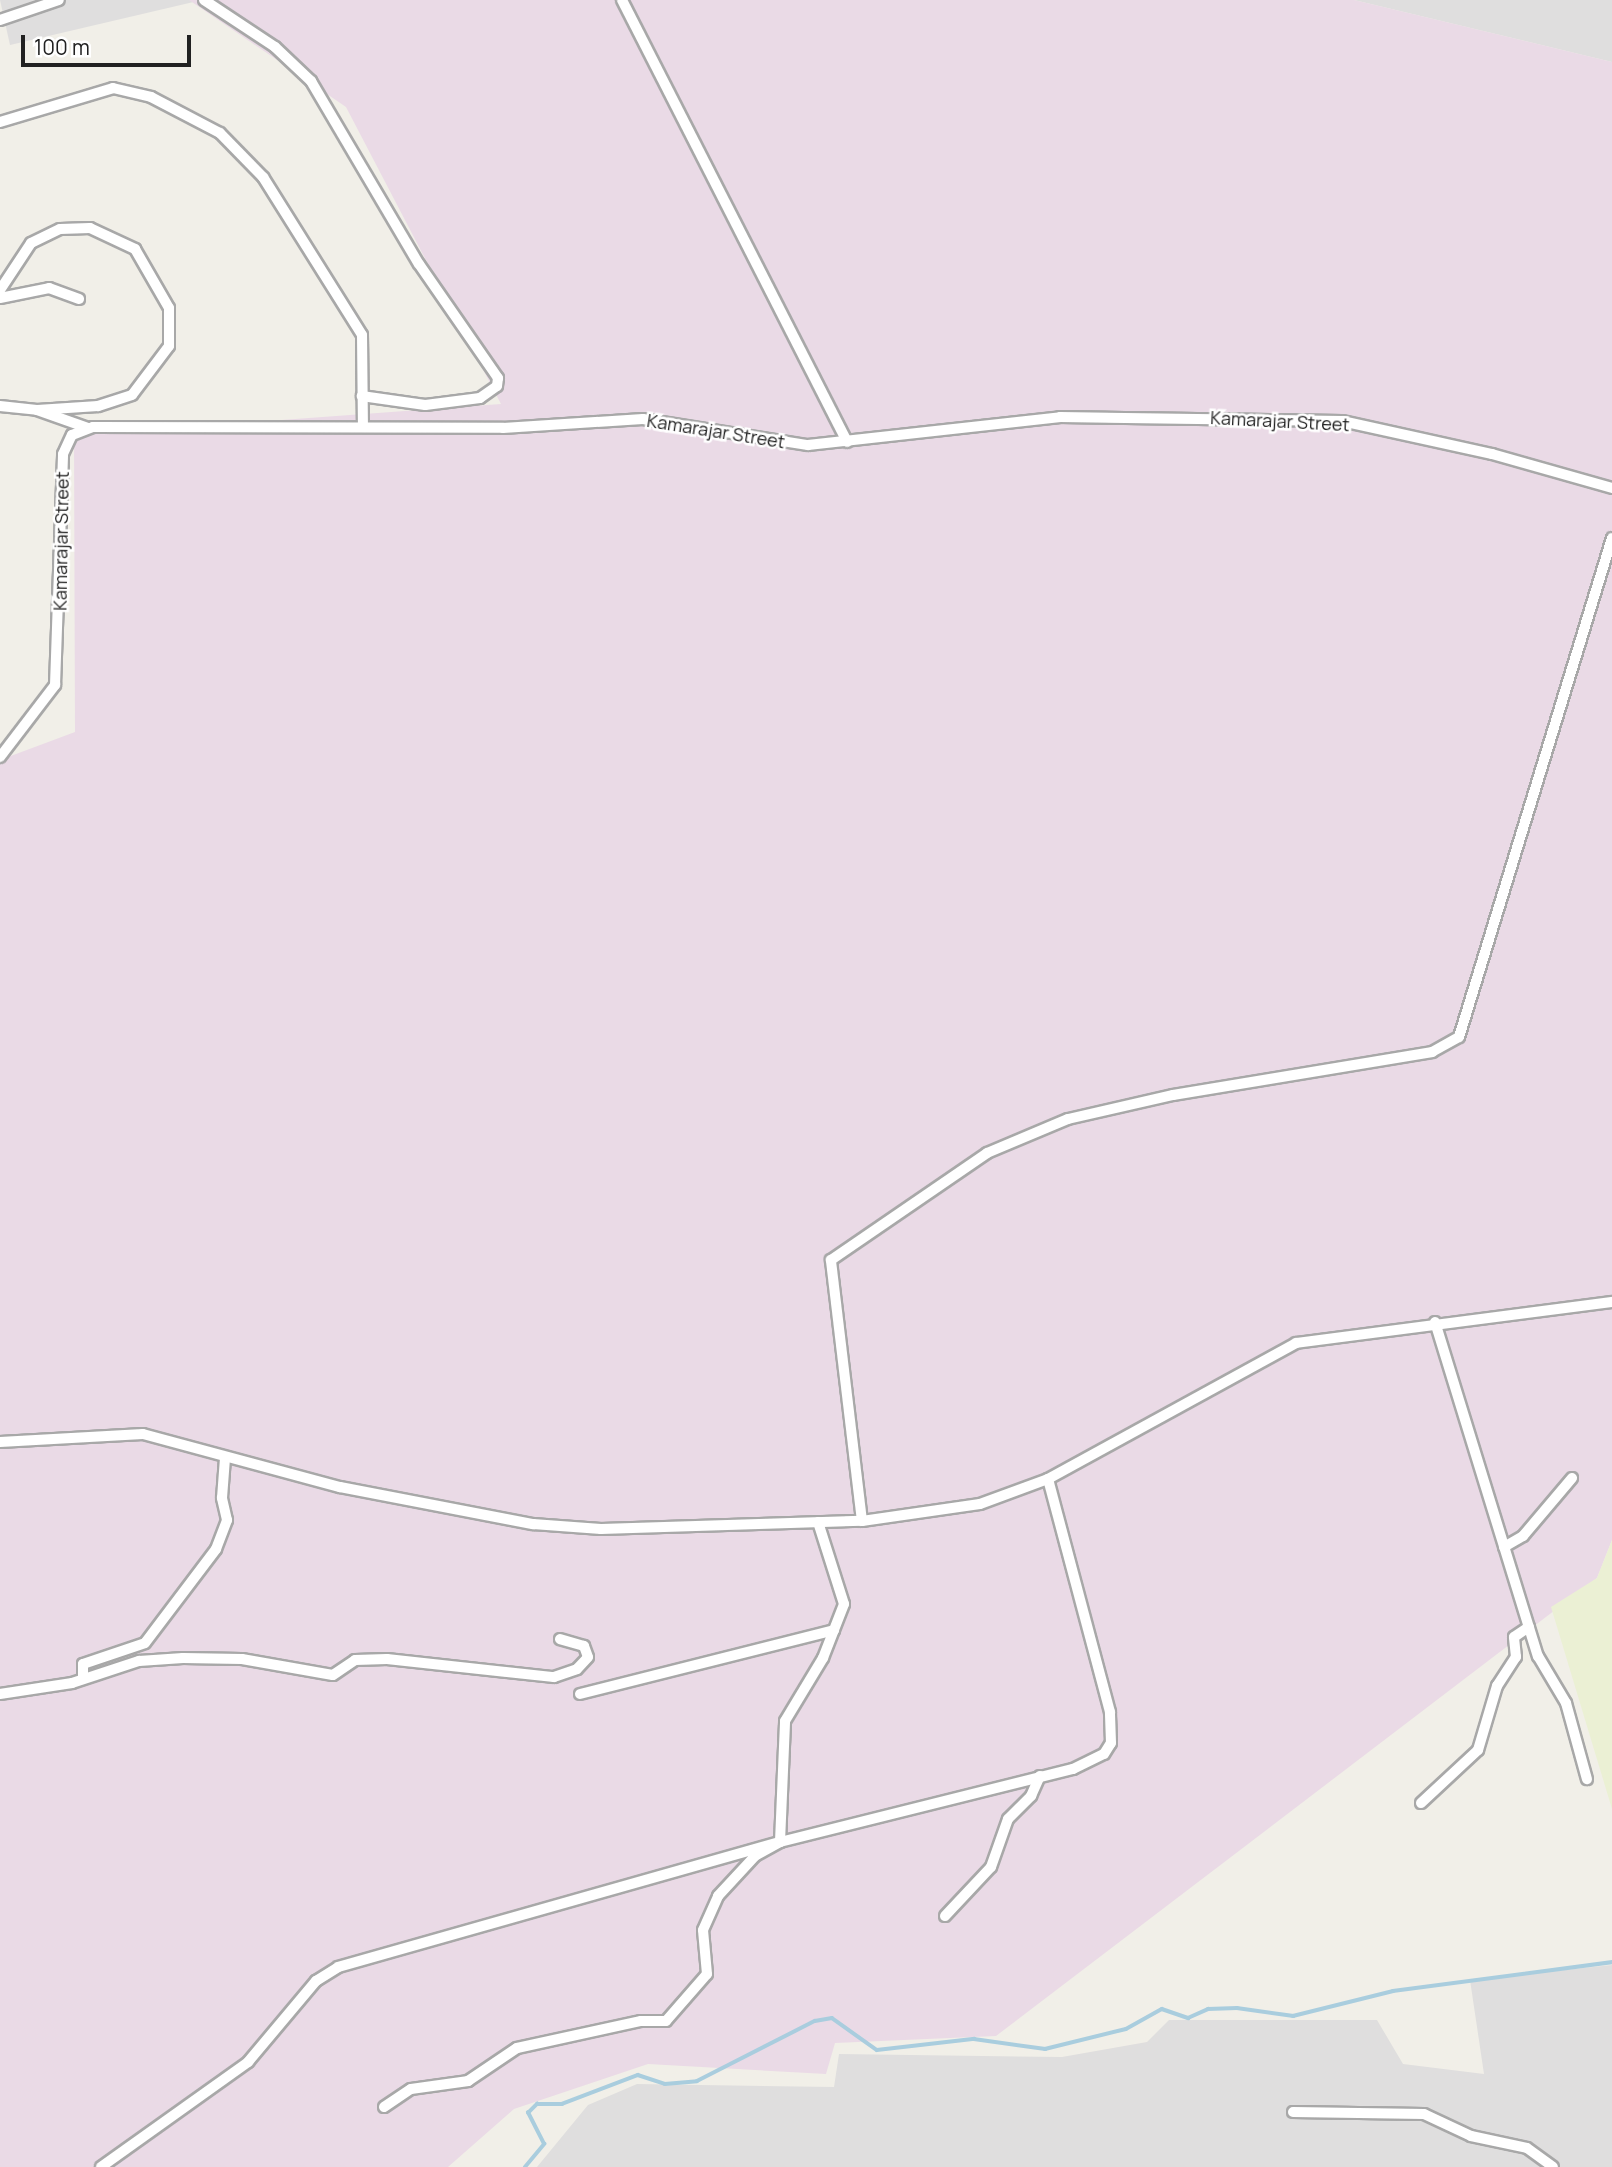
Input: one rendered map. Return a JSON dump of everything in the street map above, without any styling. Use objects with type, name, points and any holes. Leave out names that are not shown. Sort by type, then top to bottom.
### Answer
[{"type":"street","points":[[0,20],[59,0]]},
{"type":"street","points":[[204,0],[275,47],[311,81],[419,264],[498,378],[498,386],[480,398],[425,405],[362,396]]},
{"type":"street","points":[[622,0],[847,442]]},
{"type":"street","points":[[0,122],[113,88],[151,97],[220,133],[263,177],[354,319],[364,352],[363,427]]},
{"type":"street","points":[[0,290],[31,243],[60,229],[90,228],[135,249],[169,308],[169,346],[132,395],[99,406],[37,410],[0,406]]},
{"type":"street","points":[[0,298],[49,288],[79,299]]},
{"type":"street","points":[[37,410],[88,428]]},
{"type":"street","name":"Kamarajar Street","points":[[0,757],[55,685],[61,467],[72,435],[88,428],[503,428],[643,419],[754,439],[808,445],[847,442],[953,425],[1060,417],[1342,421],[1612,488]]},
{"type":"street","points":[[862,1521],[831,1260],[987,1153],[1048,1126],[1173,1095],[1432,1052],[1459,1037],[1612,538]]},
{"type":"street","points":[[0,1442],[119,1431],[476,1517],[533,1524],[601,1529],[862,1521],[979,1504],[1048,1479],[1296,1343],[1435,1322],[1612,1302]]},
{"type":"street","points":[[1435,1322],[1538,1656],[1566,1703],[1587,1779]]},
{"type":"street","points":[[83,1678],[83,1664],[145,1643],[216,1549],[227,1520],[222,1498],[225,1458]]},
{"type":"street","points":[[1504,1547],[1523,1536],[1572,1478]]},
{"type":"street","points":[[101,2167],[248,2062],[327,1972],[482,1923],[780,1842],[1092,1762],[1111,1743],[1110,1712],[1048,1479]]},
{"type":"street","points":[[780,1842],[785,1721],[834,1630],[844,1604],[818,1522]]},
{"type":"street","points":[[1420,1803],[1478,1750],[1497,1686],[1516,1657],[1514,1637],[1529,1627]]},
{"type":"street","points":[[580,1694],[834,1630]]},
{"type":"street","points":[[0,1693],[83,1678],[138,1661],[183,1658],[242,1659],[333,1675],[355,1660],[387,1659],[554,1677],[577,1670],[588,1657],[584,1646],[560,1639]]},
{"type":"street","points":[[945,1916],[991,1867],[1008,1819],[1031,1796],[1040,1776]]},
{"type":"street","points":[[384,2107],[411,2088],[468,2081],[517,2048],[641,2021],[666,2021],[707,1974],[703,1930],[718,1896],[755,1856],[780,1842]]},
{"type":"street","points":[[1293,2112],[1424,2115],[1471,2136],[1527,2148],[1553,2167]]},
{"type":"shaded area","points":[[0,0],[202,0],[10,45]]},
{"type":"shaded area","points":[[189,0],[1354,0],[1612,62],[1612,1540],[1597,1578],[996,2036],[835,2043],[826,2074],[648,2064],[514,2109],[448,2167],[0,2167],[0,760],[75,732],[74,435],[501,404],[346,107]]},
{"type":"shaded area","points":[[1354,0],[1612,0],[1612,62]]},
{"type":"shaded area","points":[[1612,1965],[1612,2167],[537,2167],[588,2105],[637,2084],[834,2087],[839,2054],[1062,2057],[1147,2042],[1169,2020],[1377,2020],[1403,2064],[1484,2074],[1470,1980]]},
{"type":"green space","points":[[1612,1540],[1612,1809],[1551,1607],[1597,1578]]},
{"type":"waterway","points":[[525,2167],[544,2144],[528,2113],[537,2104],[562,2104],[638,2075],[665,2084],[697,2081],[815,2021],[832,2018],[877,2050],[974,2039],[1045,2049],[1126,2029],[1162,2009],[1188,2018],[1208,2009],[1237,2008],[1293,2016],[1393,1991],[1612,1962]]}]
